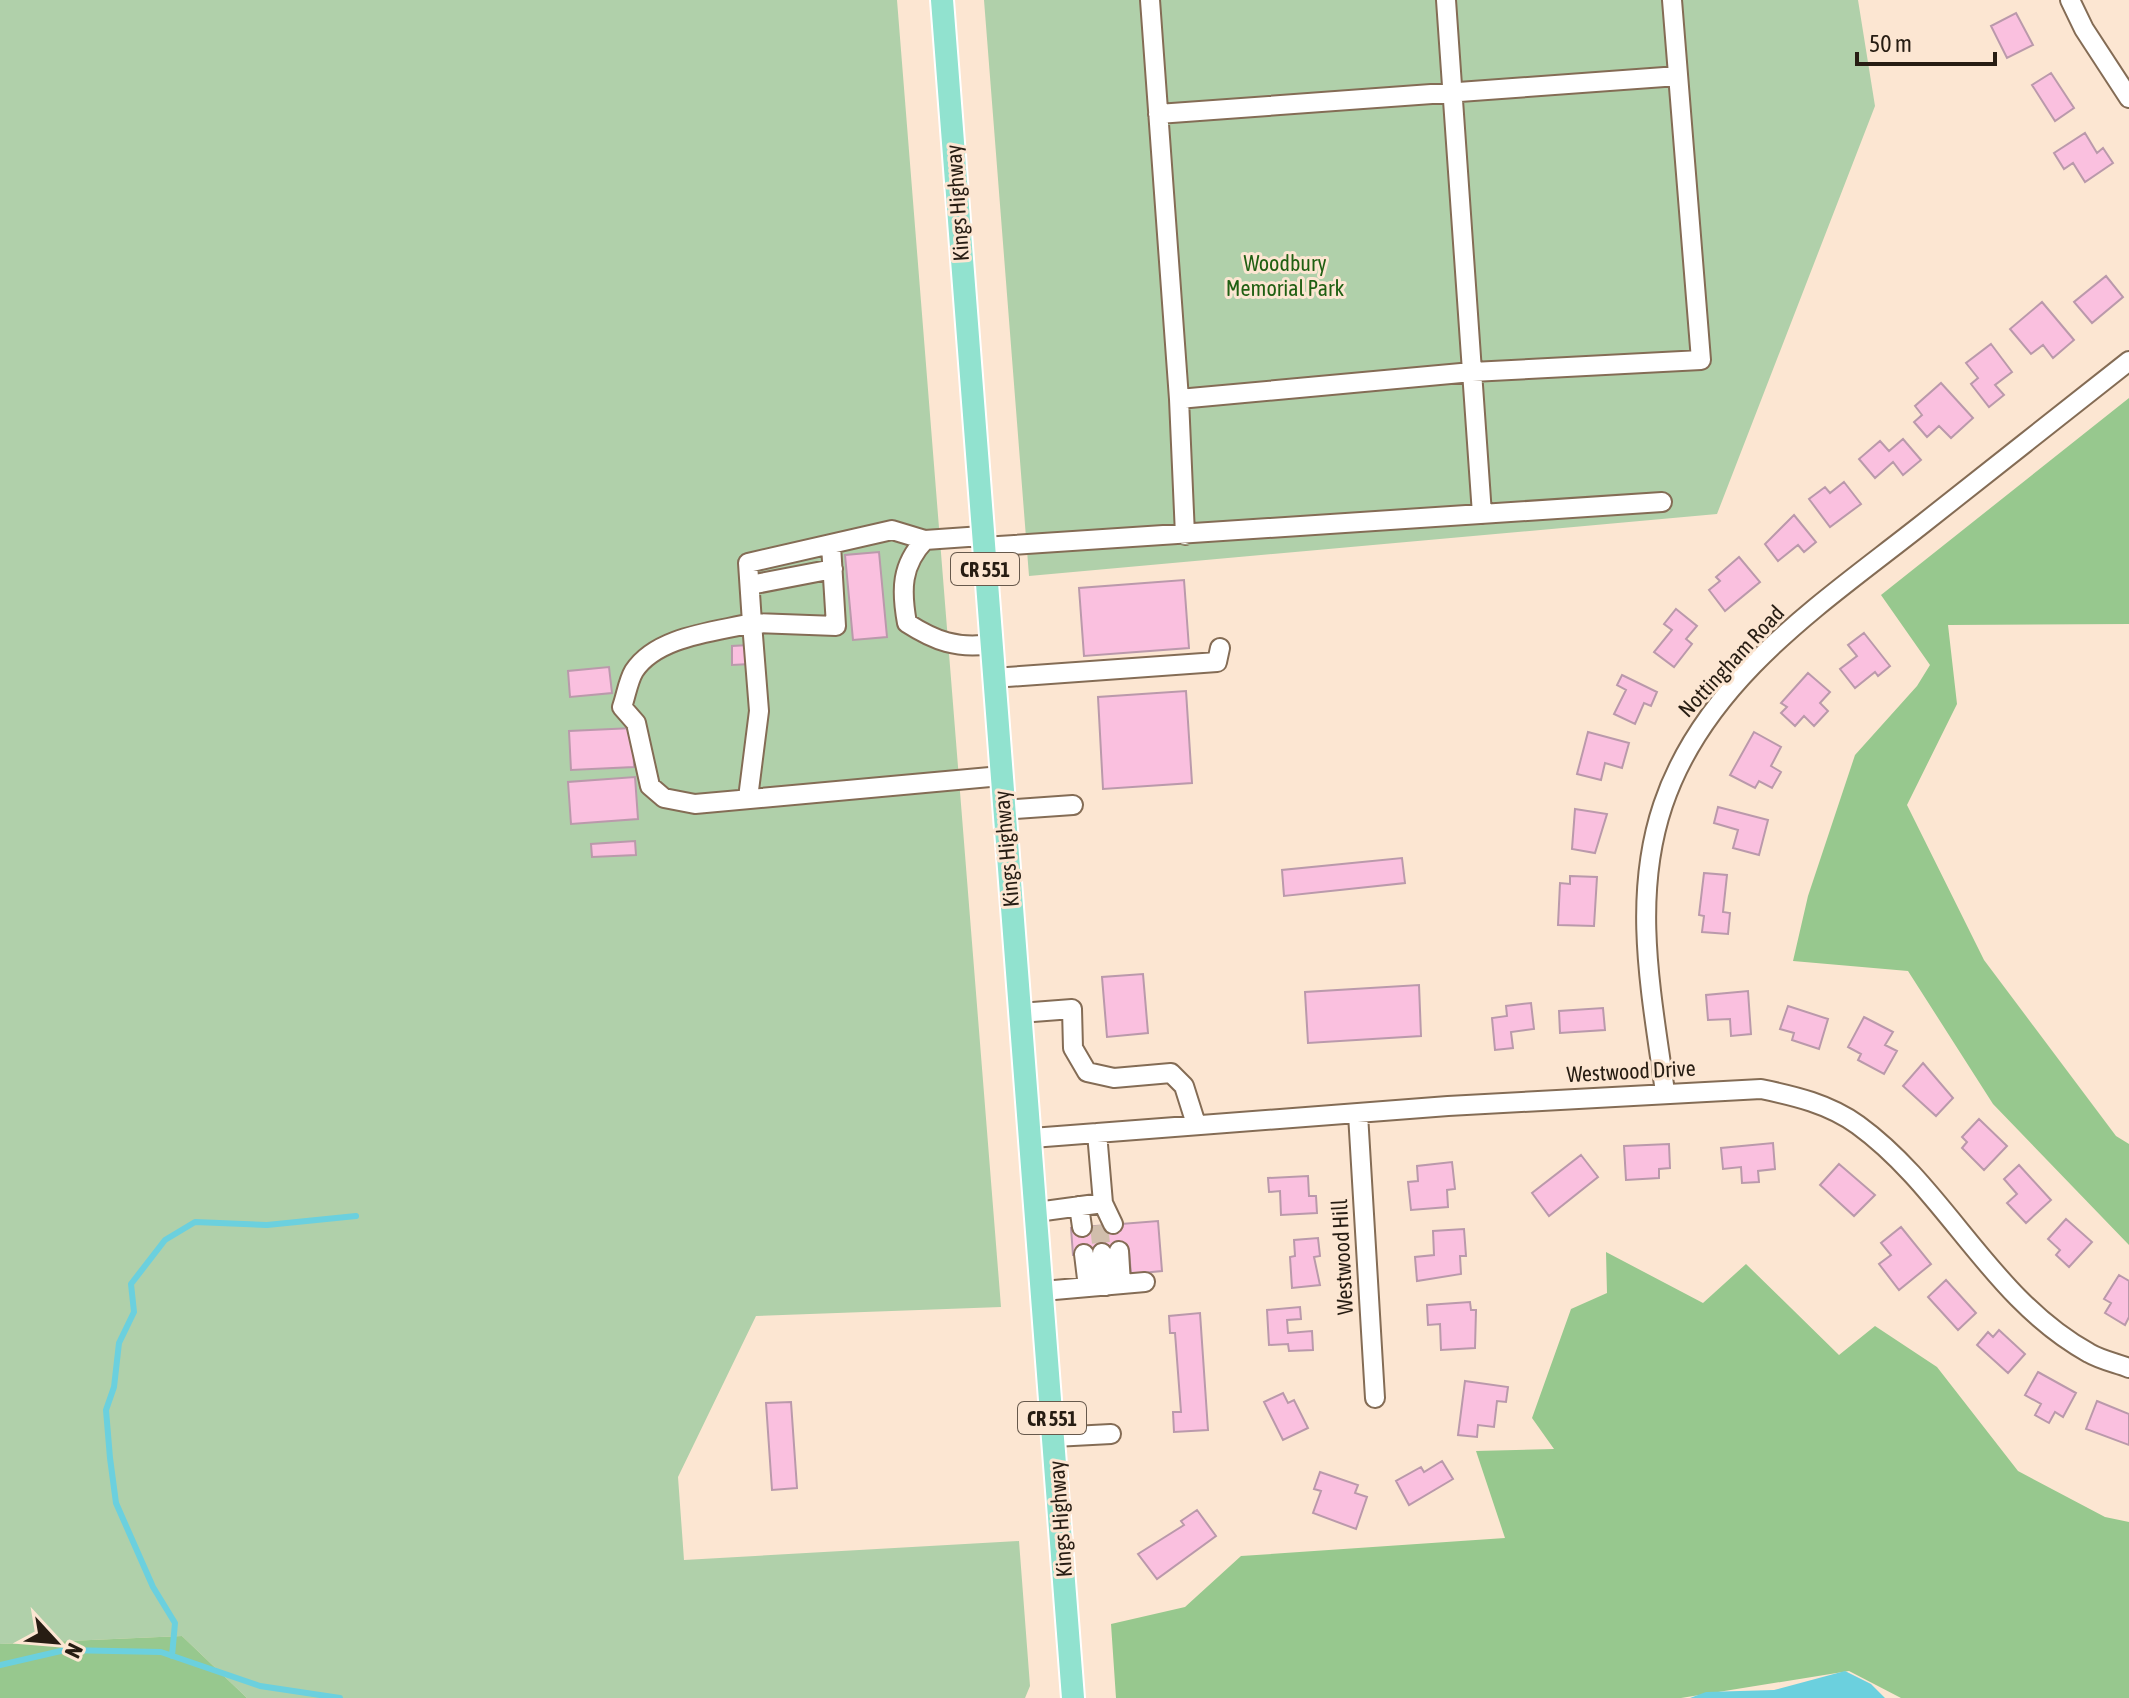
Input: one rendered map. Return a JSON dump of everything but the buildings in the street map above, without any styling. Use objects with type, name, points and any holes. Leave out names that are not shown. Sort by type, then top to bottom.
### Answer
[{"type":"main road","name":"Kings Highway","points":[[942,0],[1073,1698]]},
{"type":"street","points":[[1150,0],[1179,399],[1185,535]]},
{"type":"street","points":[[1446,0],[1482,514]]},
{"type":"street","points":[[1179,399],[1472,372],[1701,360],[1672,0]]},
{"type":"street","points":[[2070,0],[2084,29],[2129,98]]},
{"type":"street","points":[[1158,114],[1678,76]]},
{"type":"street","name":"Nottingham Road","points":[[1665,1092],[1644,934],[1649,872],[1663,807],[1690,741],[1781,635],[2129,361]]},
{"type":"street","points":[[748,798],[759,711],[748,563],[892,530],[925,540],[983,541],[1185,535],[1662,502]]},
{"type":"street","points":[[925,540],[910,556],[902,590],[907,623],[935,641],[968,647],[991,644]]},
{"type":"street","points":[[831,545],[836,626],[752,623],[670,644],[647,656],[633,673],[622,707],[636,723],[650,786],[664,798],[695,804],[1001,776]]},
{"type":"street","points":[[750,585],[833,569]]},
{"type":"street","points":[[993,678],[1217,662],[1220,648]]},
{"type":"street","points":[[1003,810],[1073,805]]},
{"type":"street","points":[[1020,1013],[1072,1009],[1073,1048],[1087,1072],[1114,1078],[1171,1073],[1184,1086],[1196,1124]]},
{"type":"street","name":"Westwood Drive","points":[[1032,1138],[1665,1092],[1761,1089],[1808,1099],[1856,1123],[1894,1155],[2003,1284],[2040,1320],[2090,1354],[2129,1368]]},
{"type":"street","name":"Westwood Hill","points":[[1358,1114],[1375,1398]]},
{"type":"street","points":[[1092,1205],[1098,1226],[1092,1205],[1097,1133]]},
{"type":"street","points":[[1037,1212],[1092,1205]]},
{"type":"street","points":[[1105,1286],[1102,1253],[1105,1286]]},
{"type":"street","points":[[1043,1291],[1145,1282]]},
{"type":"street","points":[[1054,1437],[1111,1434]]},
{"type":"green space","points":[[0,0],[897,0],[1001,1307],[756,1316],[678,1477],[684,1560],[1019,1541],[1030,1686],[1025,1698],[247,1698],[182,1636],[0,1644]]},
{"type":"green space","name":"Woodbury Memorial Park","points":[[984,0],[1858,0],[1875,106],[1717,514],[1029,576]]},
{"type":"green space","points":[[2129,398],[2129,624],[1948,625],[1957,704],[1907,805],[1984,960],[2116,1136],[2129,1144],[2129,1245],[1993,1104],[1908,971],[1793,961],[1808,896],[1855,755],[1917,686],[1930,665],[1881,595]]},
{"type":"green space","points":[[1606,1252],[1703,1303],[1746,1264],[1839,1355],[1875,1326],[1937,1367],[2018,1471],[2105,1517],[2129,1522],[2129,1698],[1901,1698],[1849,1671],[1681,1698],[1116,1698],[1111,1624],[1185,1607],[1241,1556],[1505,1538],[1476,1451],[1554,1449],[1532,1418],[1571,1309],[1607,1293]]},
{"type":"green space","points":[[182,1636],[247,1698],[0,1698],[0,1644]]},
{"type":"water","points":[[1845,1671],[1871,1684],[1885,1698],[1690,1698],[1706,1692],[1774,1690]]},
{"type":"waterway","points":[[172,1656],[175,1623],[153,1587],[116,1503],[110,1458],[106,1410],[114,1387],[119,1343],[134,1312],[131,1284],[165,1240],[195,1222],[267,1225],[356,1216]]},
{"type":"waterway","points":[[0,1665],[65,1650],[161,1652],[260,1686],[340,1698]]},
{"type":"tunnel","points":[[1099,1225],[1102,1253]]}]
